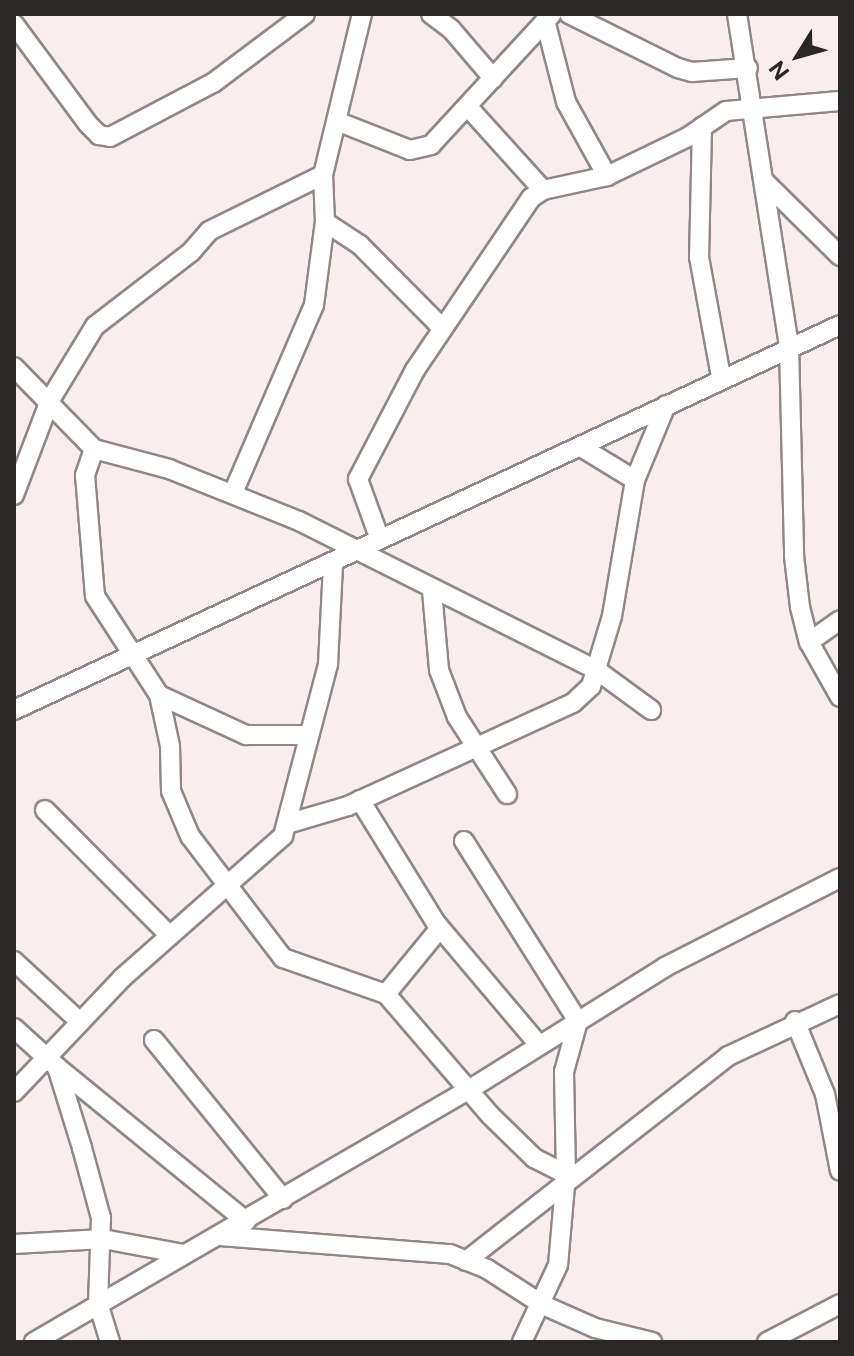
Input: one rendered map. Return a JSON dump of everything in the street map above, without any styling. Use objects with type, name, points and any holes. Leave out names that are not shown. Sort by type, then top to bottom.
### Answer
[{"type":"street","points":[[14,24],[88,124],[99,135],[110,137],[213,83],[305,14]]},
{"type":"street","points":[[233,493],[314,305],[325,222],[323,175],[339,122],[362,14]]},
{"type":"street","points":[[431,14],[451,29],[493,78]]},
{"type":"street","points":[[569,14],[678,68],[692,72],[748,68]]},
{"type":"street","points":[[737,14],[748,68],[789,345],[794,556],[809,642],[840,697]]},
{"type":"street","points":[[339,122],[420,150],[443,137],[549,17]]},
{"type":"street","points":[[549,17],[566,102],[607,176]]},
{"type":"street","points":[[379,537],[358,479],[442,328],[517,214],[543,190],[607,176],[702,127],[726,111],[753,106],[840,101]]},
{"type":"street","points":[[468,107],[543,190]]},
{"type":"street","points":[[702,127],[699,257],[721,377]]},
{"type":"street","points":[[14,495],[50,400],[95,326],[191,252],[209,231],[323,175]]},
{"type":"street","points":[[766,183],[840,256]]},
{"type":"street","points":[[325,222],[360,245],[442,328]]},
{"type":"street","points":[[14,710],[333,565],[353,548],[581,447],[721,377],[840,325]]},
{"type":"street","points":[[14,367],[50,400],[94,449],[142,460],[233,493],[353,548],[432,591],[598,671],[651,710]]},
{"type":"street","points":[[290,823],[360,800],[573,703],[598,671],[635,480],[666,405]]},
{"type":"street","points":[[581,447],[635,480]]},
{"type":"street","points":[[94,449],[85,475],[95,596],[159,695],[170,746],[171,791],[190,836],[225,887],[295,966],[386,994],[534,1158],[566,1178]]},
{"type":"street","points":[[14,1092],[52,1062],[78,1020],[169,935],[273,849],[290,823],[331,642],[333,565]]},
{"type":"street","points":[[432,591],[439,670],[474,746],[507,794]]},
{"type":"street","points":[[809,642],[840,620]]},
{"type":"street","points":[[159,695],[246,735],[309,735]]},
{"type":"street","points":[[360,800],[440,928],[539,1045]]},
{"type":"street","points":[[45,810],[169,935]]},
{"type":"street","points":[[464,841],[578,1021],[564,1072],[566,1178],[558,1265],[543,1305],[522,1342]]},
{"type":"street","points":[[34,1342],[470,1089],[665,967],[840,878]]},
{"type":"street","points":[[386,994],[440,928]]},
{"type":"street","points":[[14,961],[78,1020]]},
{"type":"street","points":[[466,1261],[566,1178],[728,1056],[795,1021],[840,1004]]},
{"type":"street","points":[[795,1021],[836,1122],[840,1171]]},
{"type":"street","points":[[14,1028],[246,1221]]},
{"type":"street","points":[[154,1040],[283,1199]]},
{"type":"street","points":[[52,1062],[103,1239],[98,1303],[110,1342]]},
{"type":"street","points":[[218,1236],[416,1251],[466,1261],[543,1305],[595,1328],[652,1342]]},
{"type":"street","points":[[14,1244],[103,1239],[183,1254]]},
{"type":"street","points":[[767,1342],[840,1304]]}]
